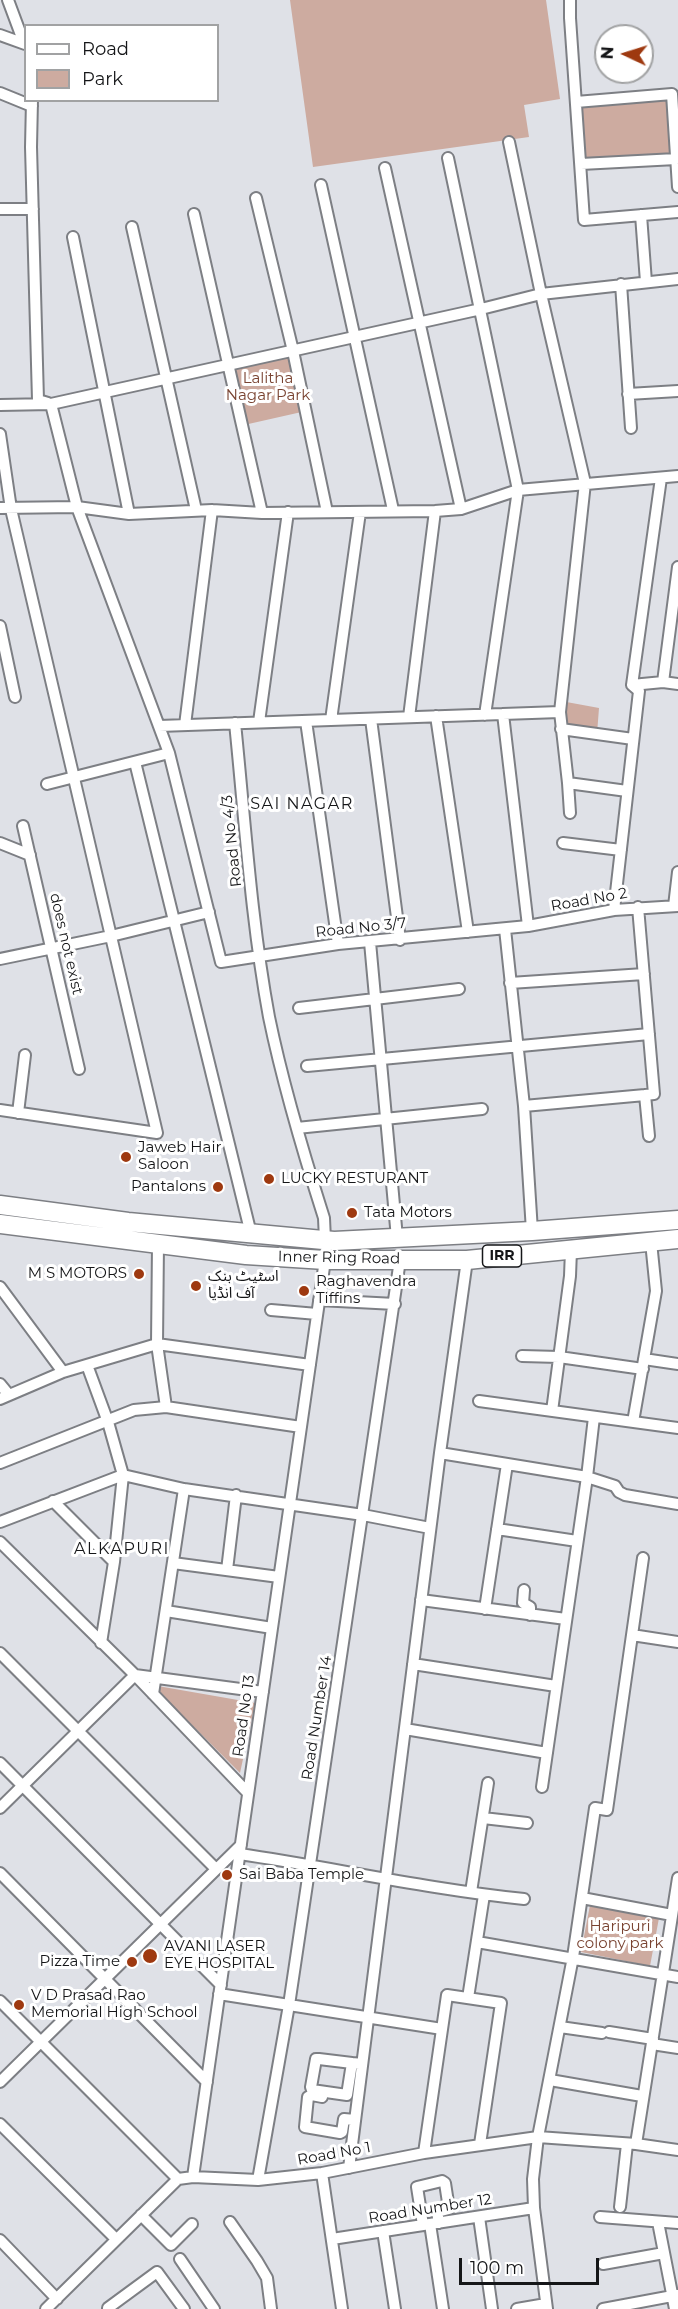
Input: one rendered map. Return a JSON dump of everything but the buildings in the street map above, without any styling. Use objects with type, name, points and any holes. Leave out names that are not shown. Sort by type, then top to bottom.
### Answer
[{"type":"highway","name":"Inner Ring Road","points":[[0,1205],[128,1222],[325,1240],[532,1231],[678,1220]]},
{"type":"highway","name":"Inner Ring Road","points":[[0,1224],[246,1255],[325,1260],[467,1260],[678,1239]]},
{"type":"highway","points":[[615,1246],[618,1240],[625,1236],[629,1224]]},
{"type":"street","points":[[8,0],[24,40]]},
{"type":"street","points":[[570,0],[584,220],[678,212]]},
{"type":"street","points":[[0,35],[24,43]]},
{"type":"street","points":[[0,93],[24,100]]},
{"type":"street","points":[[576,102],[672,94],[678,187]]},
{"type":"street","points":[[32,103],[38,400],[51,404]]},
{"type":"street","points":[[509,142],[541,294],[585,483],[560,712],[570,813]]},
{"type":"street","points":[[448,158],[518,490],[485,715]]},
{"type":"street","points":[[581,164],[676,159]]},
{"type":"street","points":[[385,168],[461,509]]},
{"type":"street","points":[[321,185],[393,510]]},
{"type":"street","points":[[256,198],[293,351],[327,512]]},
{"type":"street","points":[[0,209],[33,208]]},
{"type":"street","points":[[194,214],[262,513]]},
{"type":"street","points":[[641,215],[646,282]]},
{"type":"street","points":[[132,227],[196,510]]},
{"type":"street","points":[[73,237],[129,514]]},
{"type":"street","points":[[0,405],[51,404],[167,380],[541,294],[678,279]]},
{"type":"street","points":[[621,284],[631,428]]},
{"type":"street","points":[[628,394],[678,391]]},
{"type":"street","points":[[0,959],[111,936],[209,912],[169,753],[77,507],[51,404]]},
{"type":"street","points":[[0,434],[6,508],[75,777],[157,1133],[0,1110]]},
{"type":"street","points":[[6,508],[77,507],[129,514],[196,510],[262,513],[435,511],[461,509],[518,490],[678,476]]},
{"type":"street","points":[[632,685],[662,477]]},
{"type":"street","points":[[185,725],[212,510]]},
{"type":"street","points":[[409,717],[435,511]]},
{"type":"street","points":[[259,722],[288,512]]},
{"type":"street","points":[[331,720],[360,512]]},
{"type":"street","points":[[663,682],[678,567]]},
{"type":"street","points":[[0,626],[15,697]]},
{"type":"street","points":[[632,685],[663,682],[678,684]]},
{"type":"street","points":[[614,910],[639,691],[632,685]]},
{"type":"street","points":[[159,726],[560,712]]},
{"type":"street","points":[[503,714],[528,926]]},
{"type":"street","points":[[436,716],[468,932]]},
{"type":"street","points":[[371,718],[400,940]]},
{"type":"street","points":[[306,721],[338,944]]},
{"type":"street","name":"Road No 4/3","points":[[235,723],[259,956],[280,1071],[324,1218],[325,1240]]},
{"type":"street","points":[[561,729],[633,739]]},
{"type":"street","points":[[47,784],[169,753]]},
{"type":"street","points":[[135,762],[251,1234]]},
{"type":"street","points":[[568,783],[627,790]]},
{"type":"street","name":"does not exist","points":[[23,826],[79,1069]]},
{"type":"street","points":[[0,843],[30,855]]},
{"type":"street","points":[[563,843],[621,850]]},
{"type":"street","points":[[676,906],[678,872]]},
{"type":"street","name":"Road No 2","points":[[505,929],[614,910],[676,906]]},
{"type":"street","points":[[524,1106],[654,1094],[638,908]]},
{"type":"street","name":"Road No 3/7","points":[[209,912],[220,962],[338,944],[505,929]]},
{"type":"street","points":[[505,929],[524,1106],[532,1231]]},
{"type":"street","points":[[370,942],[398,1238]]},
{"type":"street","points":[[510,983],[644,974]]},
{"type":"street","points":[[298,1008],[459,989]]},
{"type":"street","points":[[307,1066],[649,1034]]},
{"type":"street","points":[[18,1113],[25,1055]]},
{"type":"street","points":[[645,1095],[649,1136]]},
{"type":"street","points":[[297,1128],[482,1109]]},
{"type":"street","points":[[633,1422],[656,1291],[651,1242]]},
{"type":"street","points":[[158,1244],[157,1344],[166,1407]]},
{"type":"street","points":[[552,1411],[571,1266],[571,1250]]},
{"type":"street","name":"Road No 13","points":[[193,2177],[325,1260]]},
{"type":"street","name":"Road Number 14","points":[[258,2180],[289,2005],[400,1260]]},
{"type":"street","points":[[349,2168],[357,2103],[356,2068],[368,2017],[430,1528],[467,1260]]},
{"type":"street","points":[[0,1287],[63,1372]]},
{"type":"street","points":[[319,1300],[395,1304]]},
{"type":"street","points":[[271,1310],[317,1314]]},
{"type":"street","points":[[0,1384],[5,1397],[63,1372],[157,1344],[310,1365]]},
{"type":"street","points":[[522,1356],[678,1364]]},
{"type":"street","points":[[87,1365],[108,1422],[123,1475],[114,1562],[101,1643]]},
{"type":"street","points":[[479,1401],[678,1428]]},
{"type":"street","points":[[0,1463],[134,1410],[166,1407],[301,1427]]},
{"type":"street","points":[[542,1787],[594,1417]]},
{"type":"street","points":[[440,1453],[587,1477],[615,1486],[620,1492],[626,1494],[678,1504]]},
{"type":"street","points":[[485,1609],[507,1464]]},
{"type":"street","points":[[0,1522],[123,1475],[184,1489],[363,1515],[430,1528]]},
{"type":"street","points":[[153,1695],[184,1489]]},
{"type":"street","points":[[227,1570],[236,1495]]},
{"type":"street","points":[[53,1501],[114,1562]]},
{"type":"street","points":[[497,1529],[577,1541]]},
{"type":"street","points":[[0,1542],[135,1675],[248,1793]]},
{"type":"street","points":[[517,2309],[547,2306],[534,2208],[533,2179],[538,2136],[573,1958],[595,1808],[606,1810],[643,1558]]},
{"type":"street","points":[[173,1563],[279,1576]]},
{"type":"street","points":[[524,1590],[524,1603],[530,1607],[530,1615]]},
{"type":"street","points":[[421,1600],[566,1619]]},
{"type":"street","points":[[166,1611],[272,1628]]},
{"type":"street","points":[[632,1635],[678,1642]]},
{"type":"street","points":[[0,1653],[215,1868]]},
{"type":"street","points":[[413,1664],[556,1686]]},
{"type":"street","points":[[0,1808],[135,1675],[263,1692]]},
{"type":"street","points":[[405,1729],[547,1752]]},
{"type":"street","points":[[0,1763],[159,1924],[220,1990],[289,2005],[442,2029]]},
{"type":"street","points":[[471,1892],[488,1783]]},
{"type":"street","points":[[483,1818],[527,1823]]},
{"type":"street","points":[[0,2082],[215,1868],[240,1849],[386,1879],[405,1887],[524,1899]]},
{"type":"street","points":[[0,1873],[207,2082]]},
{"type":"street","points":[[620,2207],[652,2042],[678,1878]]},
{"type":"street","points":[[468,1998],[484,1895]]},
{"type":"street","points":[[582,1898],[672,1915]]},
{"type":"street","points":[[477,1942],[678,1977]]},
{"type":"street","points":[[424,2153],[447,1995],[501,2003],[480,2144]]},
{"type":"street","points":[[0,2001],[178,2178],[46,2309]]},
{"type":"street","points":[[560,2027],[605,2033],[678,2048]]},
{"type":"street","points":[[550,2079],[642,2096]]},
{"type":"street","points":[[355,2120],[344,2119],[340,2133],[307,2129],[304,2126],[308,2097],[311,2095],[357,2103]]},
{"type":"street","points":[[0,2124],[116,2239]]},
{"type":"street","name":"Road No 1","points":[[178,2178],[258,2180],[322,2173],[424,2153],[538,2136],[678,2150]]},
{"type":"street","points":[[322,2173],[342,2309]]},
{"type":"street","name":"Road Number 12","points":[[332,2239],[534,2208]]},
{"type":"street","points":[[141,2215],[171,2245],[192,2224]]},
{"type":"street","points":[[479,2217],[492,2309]]},
{"type":"street","points":[[600,2217],[678,2223]]},
{"type":"street","points":[[230,2222],[267,2278],[271,2309]]},
{"type":"street","points":[[658,2222],[675,2295],[675,2309]]},
{"type":"street","points":[[430,2224],[443,2309]]},
{"type":"street","points":[[383,2231],[395,2309]]},
{"type":"street","points":[[0,2240],[57,2299]]},
{"type":"street","points":[[603,2264],[664,2253]]},
{"type":"street","points":[[180,2259],[214,2309]]},
{"type":"street","points":[[109,2309],[157,2272],[184,2309]]},
{"type":"street","points":[[603,2309],[675,2295]]},
{"type":"green space","points":[[290,0],[546,0],[560,99],[524,105],[529,137],[313,167]]},
{"type":"green space","points":[[672,94],[676,159],[581,164],[576,102]]},
{"type":"green space","name":"Lalitha Nagar Park","points":[[293,351],[306,411],[244,425],[229,365]]},
{"type":"green space","points":[[561,701],[599,708],[597,734],[561,729]]},
{"type":"green space","points":[[152,1685],[255,1703],[240,1773]]},
{"type":"green space","name":"Haripuri colony park","points":[[590,1905],[659,1918],[650,1966],[581,1952]]},
{"type":"place","name":"Jaweb Hair Saloon","points":[[126,1157]]},
{"type":"place","name":"LUCKY RESTURANT","points":[[269,1179]]},
{"type":"place","name":"Pantalons","points":[[218,1187]]},
{"type":"place","name":"Tata Motors","points":[[352,1213]]},
{"type":"place","name":"M S MOTORS","points":[[139,1274]]},
{"type":"place","name":"اسٹیٹ بنک آف انڈیا","points":[[196,1286]]},
{"type":"place","name":"Raghavendra Tiffins","points":[[304,1291]]},
{"type":"place","name":"Sai Baba Temple","points":[[227,1875]]},
{"type":"place","name":"AVANI LASER EYE HOSPITAL","points":[[150,1956]]},
{"type":"place","name":"Pizza Time","points":[[132,1962]]},
{"type":"place","name":"V D Prasad Rao Memorial High School","points":[[19,2005]]},
{"type":"district","name":"SAI NAGAR","points":[[302,804]]},
{"type":"district","name":"ALKAPURI","points":[[122,1549]]}]
